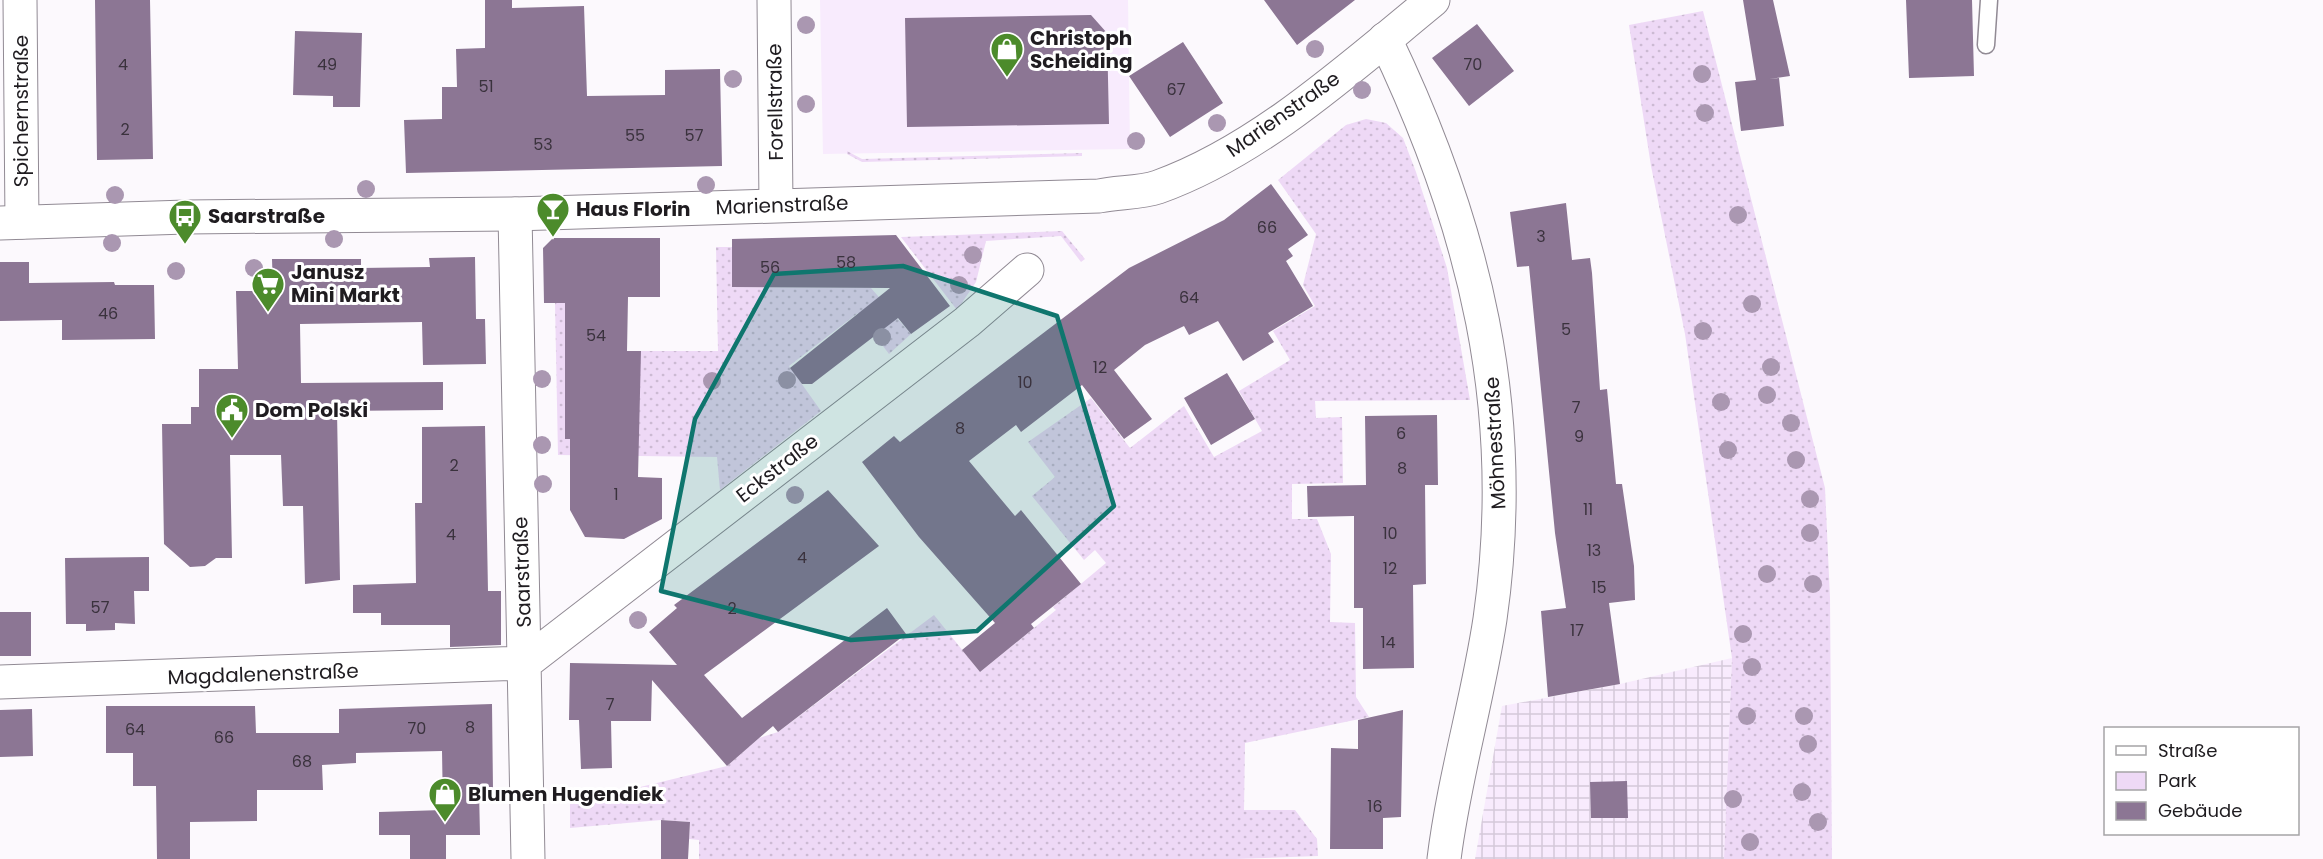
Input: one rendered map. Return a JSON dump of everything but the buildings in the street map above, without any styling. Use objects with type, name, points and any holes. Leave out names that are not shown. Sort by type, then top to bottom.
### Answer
[{"type":"street","name":"Spichernstraße","points":[[11,222],[20,0]]},
{"type":"street","name":"Forellstraße","points":[[774,0],[776,205]]},
{"type":"street","name":"Marienstraße","points":[[11,222],[186,217],[515,214],[1099,195],[1156,188],[1231,153],[1300,105],[1433,0]]},
{"type":"street","name":"Möhnestraße","points":[[1385,39],[1417,111],[1470,261],[1489,353],[1500,447],[1500,531],[1490,619],[1444,859]]},
{"type":"street","name":"Saarstraße","points":[[515,214],[528,859]]},
{"type":"street","name":"Eckstraße","points":[[525,663],[967,322],[1027,270]]},
{"type":"street","name":"Magdalenenstraße","points":[[0,682],[525,663]]},
{"type":"lane","points":[[1986,45],[1989,0]]},
{"type":"highlighted area","points":[[903,266],[1057,316],[1114,506],[977,631],[851,640],[661,591],[695,419],[774,274]]},
{"type":"shaded area","points":[[820,0],[1128,0],[1130,149],[823,154]]},
{"type":"shaded area","points":[[1732,658],[1724,859],[1475,859],[1502,706],[1620,684]]},
{"type":"green space","points":[[1703,11],[1825,488],[1830,598],[1832,859],[1724,859],[1732,658],[1685,334],[1651,166],[1629,25]]},
{"type":"green space","points":[[1366,119],[1386,123],[1403,138],[1416,172],[1447,268],[1470,400],[1315,401],[1316,418],[1342,417],[1343,483],[1292,484],[1292,519],[1317,519],[1331,554],[1330,622],[1355,623],[1356,697],[1369,717],[1245,743],[1244,810],[1295,810],[1317,839],[1318,856],[1236,859],[699,859],[699,840],[689,839],[690,822],[661,820],[570,828],[570,804],[727,766],[759,738],[778,732],[934,615],[980,672],[1056,610],[1053,607],[1106,563],[1095,550],[1084,560],[1032,496],[1055,477],[1028,442],[1091,398],[1130,448],[1184,406],[1214,457],[1262,431],[1239,391],[1290,360],[1273,331],[1315,306],[1303,285],[1316,234],[1278,180],[1346,125]]},
{"type":"green space","points":[[847,151],[862,159],[1082,153],[1082,156],[862,162],[847,154]]},
{"type":"green space","points":[[1062,231],[1085,259],[1081,262],[1061,236],[986,241],[976,282],[957,310],[901,237]]},
{"type":"green space","points":[[716,247],[732,247],[732,287],[871,288],[911,334],[889,354],[858,313],[789,366],[821,411],[720,490],[717,457],[558,455],[555,303],[565,303],[565,439],[641,351],[718,351]]},
{"type":"place","name":"Christoph Scheiding","points":[[1007,78]]},
{"type":"place","name":"Haus Florin","points":[[553,238]]},
{"type":"place","name":"Saarstraße","points":[[185,245]]},
{"type":"place","name":"Janusz Mini Markt","points":[[268,313]]},
{"type":"place","name":"Dom Polski","points":[[232,439]]},
{"type":"place","name":"Blumen Hugendiek","points":[[445,823]]}]
